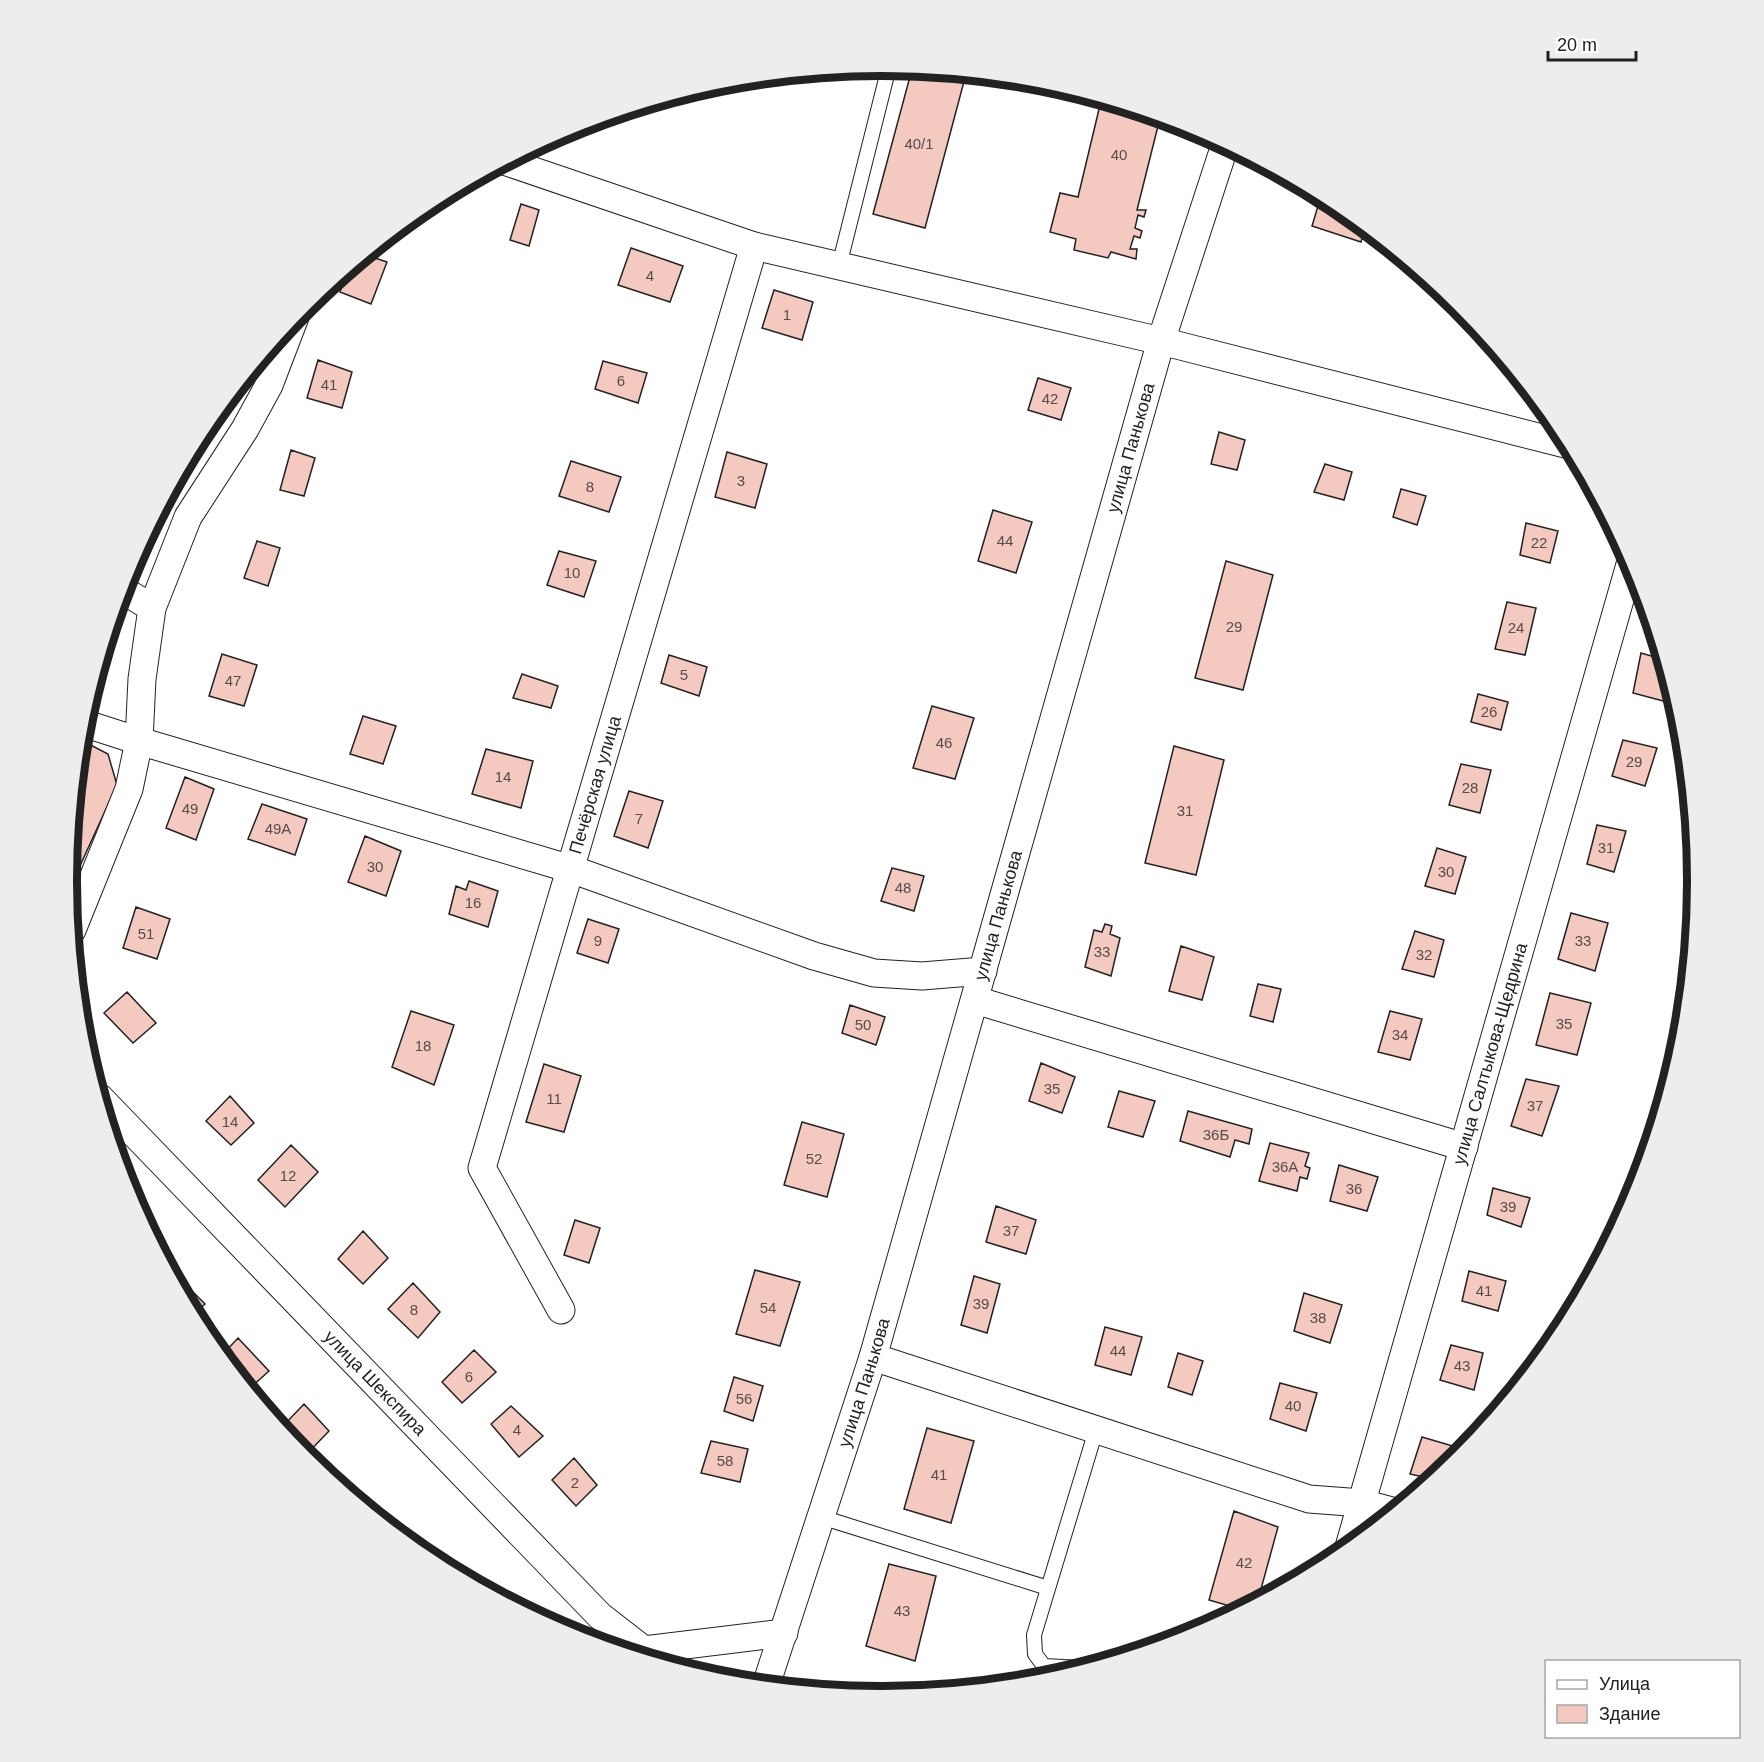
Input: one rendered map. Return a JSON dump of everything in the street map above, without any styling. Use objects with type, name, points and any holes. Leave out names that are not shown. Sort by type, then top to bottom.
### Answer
[{"type":"street","name":"улица Панькова","points":[[768,1677],[873,1357],[1161,342],[1223,153]]},
{"type":"street","points":[[515,165],[754,246],[1161,342],[1556,442]]},
{"type":"street","name":"Печёрская улица","points":[[561,1310],[482,1168],[754,246]]},
{"type":"street","points":[[78,915],[129,789],[140,741],[142,679],[152,608],[188,517],[245,429],[268,385],[283,344]]},
{"type":"street","name":"улица Салтыкова-Щедрина","points":[[1353,1532],[1626,577]]},
{"type":"street","points":[[131,595],[152,608]]},
{"type":"street","points":[[93,726],[571,869],[814,956],[874,974],[922,976],[983,971]]},
{"type":"street","points":[[975,1000],[1464,1147]]},
{"type":"street","name":"улица Шекспира","points":[[111,1109],[600,1616],[637,1647]]},
{"type":"street","points":[[873,1357],[1309,1499],[1362,1503],[1384,1509]]},
{"type":"street","points":[[658,1653],[784,1633]]},
{"type":"lane","points":[[839,266],[887,76]]},
{"type":"lane","points":[[1054,1667],[1044,1666],[1035,1654],[1034,1635],[1096,1430]]},
{"type":"lane","points":[[822,1517],[1048,1588]]},
{"type":"building","points":[[910,77],[964,81],[925,228],[873,214]]},
{"type":"building","points":[[1100,107],[1158,126],[1137,210],[1146,210],[1144,217],[1138,215],[1135,228],[1142,231],[1140,238],[1134,236],[1130,249],[1137,249],[1136,259],[1111,252],[1108,258],[1074,250],[1076,239],[1050,232],[1060,193],[1078,197]]},
{"type":"building","points":[[521,204],[539,210],[529,246],[510,240]]},
{"type":"building","points":[[1318,205],[1363,236],[1361,242],[1312,226]]},
{"type":"building","points":[[631,248],[683,266],[670,302],[618,285]]},
{"type":"building","points":[[374,258],[387,262],[371,304],[340,292],[342,285]]},
{"type":"building","points":[[774,290],[813,302],[802,340],[762,328]]},
{"type":"building","points":[[318,360],[352,372],[342,408],[307,398]]},
{"type":"building","points":[[603,361],[647,373],[638,403],[595,389]]},
{"type":"building","points":[[1038,378],[1071,388],[1061,420],[1028,410]]},
{"type":"building","points":[[1219,432],[1245,440],[1237,470],[1211,464]]},
{"type":"building","points":[[291,450],[315,458],[304,496],[280,490]]},
{"type":"building","points":[[727,452],[767,464],[755,508],[715,497]]},
{"type":"building","points":[[571,461],[621,477],[609,512],[559,496]]},
{"type":"building","points":[[1325,464],[1352,472],[1344,500],[1314,492]]},
{"type":"building","points":[[1401,489],[1426,496],[1417,525],[1393,517]]},
{"type":"building","points":[[993,510],[1032,522],[1016,573],[978,561]]},
{"type":"building","points":[[1526,523],[1558,531],[1550,563],[1520,555]]},
{"type":"building","points":[[257,541],[280,548],[268,586],[244,578]]},
{"type":"building","points":[[559,551],[596,561],[584,597],[547,585]]},
{"type":"building","points":[[1226,561],[1273,575],[1243,690],[1195,678]]},
{"type":"building","points":[[1507,602],[1536,608],[1525,655],[1495,649]]},
{"type":"building","points":[[1641,653],[1654,657],[1666,702],[1633,693]]},
{"type":"building","points":[[222,654],[257,665],[244,706],[209,696]]},
{"type":"building","points":[[669,655],[707,667],[699,696],[661,683]]},
{"type":"building","points":[[522,674],[558,686],[551,708],[513,698]]},
{"type":"building","points":[[1478,694],[1508,702],[1501,730],[1471,722]]},
{"type":"building","points":[[932,706],[974,718],[955,779],[913,768]]},
{"type":"building","points":[[363,716],[396,726],[383,764],[350,754]]},
{"type":"building","points":[[1623,740],[1657,748],[1645,786],[1612,776]]},
{"type":"building","points":[[89,744],[108,754],[117,785],[77,872],[79,828]]},
{"type":"building","points":[[1174,746],[1224,760],[1196,875],[1145,863]]},
{"type":"building","points":[[486,749],[533,761],[521,808],[472,794]]},
{"type":"building","points":[[1461,764],[1491,770],[1480,813],[1449,805]]},
{"type":"building","points":[[185,777],[214,789],[196,840],[166,828]]},
{"type":"building","points":[[629,791],[663,801],[648,848],[614,836]]},
{"type":"building","points":[[262,804],[307,819],[295,855],[248,839]]},
{"type":"building","points":[[1597,825],[1626,831],[1614,872],[1587,864]]},
{"type":"building","points":[[365,836],[401,851],[386,896],[348,882]]},
{"type":"building","points":[[1437,848],[1466,857],[1455,894],[1425,886]]},
{"type":"building","points":[[892,868],[924,876],[914,911],[881,901]]},
{"type":"building","points":[[469,881],[498,891],[488,927],[449,914],[456,886],[466,890]]},
{"type":"building","points":[[136,907],[170,919],[157,959],[123,948]]},
{"type":"building","points":[[1571,913],[1608,923],[1595,971],[1558,959]]},
{"type":"building","points":[[588,919],[619,929],[608,963],[577,953]]},
{"type":"building","points":[[1105,924],[1112,926],[1110,934],[1120,938],[1111,976],[1085,967],[1094,930],[1102,932]]},
{"type":"building","points":[[1415,931],[1444,940],[1434,977],[1402,969]]},
{"type":"building","points":[[1181,946],[1214,957],[1202,1000],[1169,991]]},
{"type":"building","points":[[1258,984],[1281,989],[1273,1022],[1250,1016]]},
{"type":"building","points":[[127,992],[156,1023],[133,1043],[104,1013]]},
{"type":"building","points":[[1550,993],[1591,1003],[1577,1055],[1536,1045]]},
{"type":"building","points":[[850,1005],[885,1017],[876,1045],[842,1033]]},
{"type":"building","points":[[411,1011],[454,1025],[434,1085],[392,1067]]},
{"type":"building","points":[[1390,1011],[1422,1019],[1410,1060],[1378,1052]]},
{"type":"building","points":[[1041,1063],[1075,1077],[1062,1113],[1029,1101]]},
{"type":"building","points":[[544,1064],[581,1076],[564,1132],[526,1122]]},
{"type":"building","points":[[1526,1079],[1559,1086],[1542,1136],[1511,1126]]},
{"type":"building","points":[[1119,1091],[1155,1101],[1143,1137],[1108,1127]]},
{"type":"building","points":[[230,1096],[254,1123],[231,1145],[206,1121]]},
{"type":"building","points":[[1188,1111],[1252,1129],[1249,1144],[1235,1140],[1230,1157],[1180,1141]]},
{"type":"building","points":[[802,1122],[844,1134],[827,1197],[784,1185]]},
{"type":"building","points":[[1270,1143],[1309,1153],[1305,1166],[1310,1168],[1307,1179],[1300,1177],[1297,1191],[1259,1181]]},
{"type":"building","points":[[291,1145],[318,1172],[285,1207],[258,1180]]},
{"type":"building","points":[[1339,1165],[1378,1177],[1367,1211],[1330,1201]]},
{"type":"building","points":[[1493,1188],[1530,1198],[1521,1227],[1487,1215]]},
{"type":"building","points":[[996,1206],[1036,1220],[1026,1254],[986,1242]]},
{"type":"building","points":[[575,1220],[600,1228],[589,1263],[564,1255]]},
{"type":"building","points":[[363,1231],[388,1258],[363,1284],[338,1259]]},
{"type":"building","points":[[755,1270],[800,1282],[780,1346],[736,1334]]},
{"type":"building","points":[[1469,1271],[1506,1281],[1498,1311],[1462,1301]]},
{"type":"building","points":[[974,1276],[1000,1284],[987,1333],[961,1325]]},
{"type":"building","points":[[413,1283],[440,1312],[418,1338],[388,1309]]},
{"type":"building","points":[[187,1286],[205,1304],[201,1308]]},
{"type":"building","points":[[1304,1293],[1342,1305],[1330,1343],[1294,1331]]},
{"type":"building","points":[[1105,1327],[1142,1337],[1131,1375],[1095,1365]]},
{"type":"building","points":[[238,1338],[269,1371],[255,1384],[228,1349]]},
{"type":"building","points":[[1451,1345],[1483,1353],[1474,1390],[1440,1380]]},
{"type":"building","points":[[474,1350],[496,1372],[462,1403],[442,1382]]},
{"type":"building","points":[[1178,1353],[1203,1361],[1192,1395],[1168,1387]]},
{"type":"building","points":[[734,1377],[763,1386],[753,1421],[724,1411]]},
{"type":"building","points":[[1280,1383],[1317,1393],[1306,1431],[1270,1419]]},
{"type":"building","points":[[304,1404],[329,1431],[312,1449],[287,1422]]},
{"type":"building","points":[[511,1406],[543,1436],[519,1457],[491,1424]]},
{"type":"building","points":[[927,1428],[974,1441],[951,1523],[904,1509]]},
{"type":"building","points":[[1422,1437],[1454,1446],[1422,1477],[1410,1474]]},
{"type":"building","points":[[711,1441],[748,1449],[740,1482],[701,1473]]},
{"type":"building","points":[[574,1458],[597,1485],[576,1506],[552,1480]]},
{"type":"building","points":[[1234,1511],[1278,1527],[1261,1591],[1231,1606],[1209,1600]]},
{"type":"building","points":[[889,1564],[936,1576],[915,1661],[866,1646]]}]
